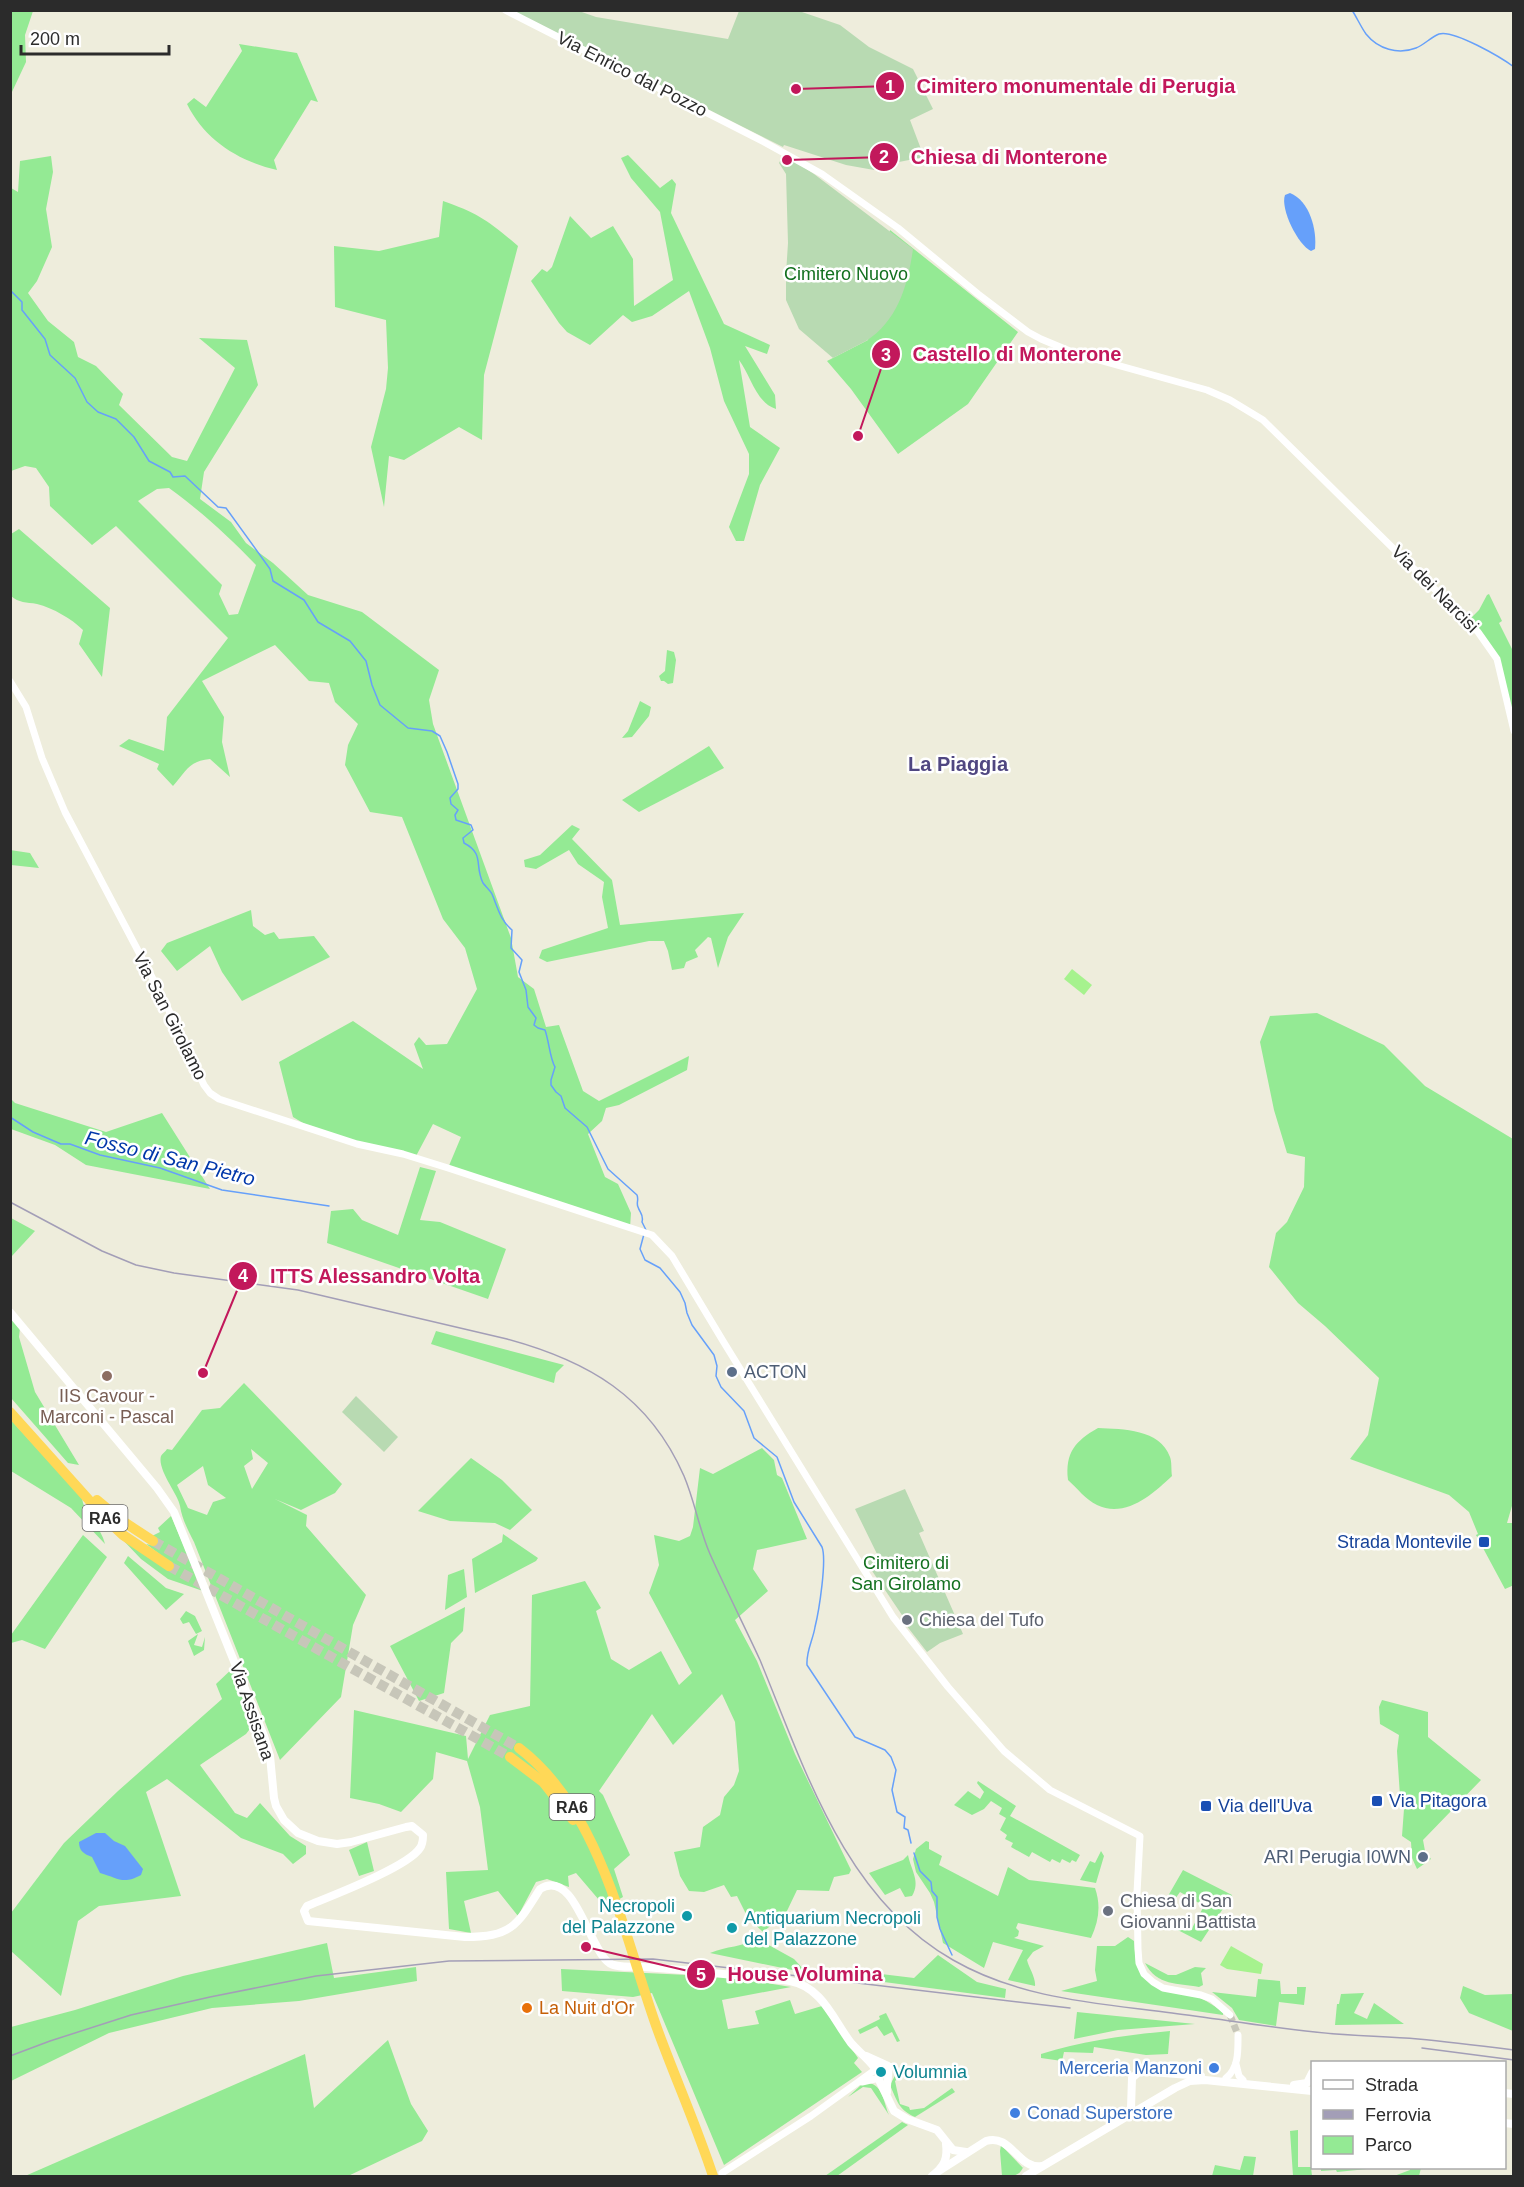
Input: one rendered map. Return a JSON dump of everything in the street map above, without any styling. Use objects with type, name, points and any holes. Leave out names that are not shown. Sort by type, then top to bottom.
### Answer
[{"type":"highway","name":"RA6","points":[[10,1404],[106,1519],[123,1535],[169,1566]]},
{"type":"highway","name":"RA6","points":[[10,1412],[98,1502],[153,1541]]},
{"type":"highway","name":"RA6","points":[[519,1748],[549,1775],[567,1799],[582,1825],[658,2031],[707,2176]]},
{"type":"highway","name":"RA6","points":[[510,1757],[543,1782],[572,1818],[603,1880]]},
{"type":"highway","name":"RA6","points":[[689,2121],[718,2175]]},
{"type":"main road","name":"Via Assisana","points":[[10,1312],[157,1488],[174,1512],[264,1736],[270,1756],[274,1798],[284,1820],[305,1837],[327,1843],[351,1842],[412,1826],[423,1835],[419,1850],[407,1859],[397,1866],[307,1906],[304,1911],[306,1918],[314,1923],[486,1937],[516,1925],[540,1889],[555,1885],[560,1887],[576,1905],[603,1957],[612,1964],[682,1969],[797,1982],[805,1985],[817,1994],[859,2052],[878,2073]]},
{"type":"main road","points":[[1127,2116],[1131,2108],[1132,2078],[1140,2070],[1294,2085],[1311,2084]]},
{"type":"main road","points":[[878,2073],[894,2111],[901,2117],[933,2128],[946,2139],[953,2150],[960,2153],[968,2152]]},
{"type":"main road","points":[[1173,2074],[1178,2080],[1175,2088]]},
{"type":"main road","points":[[1024,2176],[1175,2088],[1196,2079],[1296,2089],[1311,2084]]},
{"type":"main road","points":[[1131,2096],[1139,2105],[1148,2104]]},
{"type":"main road","points":[[935,2174],[947,2156],[946,2139]]},
{"type":"main road","points":[[935,2174],[988,2140],[997,2139],[1022,2160],[1034,2167],[1043,2166]]},
{"type":"main road","points":[[1022,2160],[1026,2170],[1024,2176]]},
{"type":"street","name":"Via Enrico dal Pozzo","points":[[505,10],[759,139],[822,174],[898,228],[1028,332],[1077,354],[1207,390],[1246,409],[1263,420],[1342,497]]},
{"type":"street","name":"Via dei Narcisi","points":[[1342,497],[1478,632],[1497,659],[1514,731]]},
{"type":"street","name":"Via San Girolamo","points":[[10,681],[26,707],[42,758],[65,812],[210,1093],[219,1099],[357,1144],[403,1154],[652,1235],[672,1256],[894,1617],[935,1671],[989,1735],[1020,1766],[1050,1790],[1140,1836],[1137,1893],[1138,1949],[1139,1963],[1144,1974],[1163,1988],[1212,1999],[1230,2015]]},
{"type":"street","points":[[1238,2036],[1236,2062],[1238,2073],[1243,2080]]},
{"type":"street","points":[[1226,2078],[1231,2074],[1236,2062]]},
{"type":"street","points":[[718,2175],[811,2116],[853,2084],[878,2073]]},
{"type":"green space","points":[[11,10],[33,11],[25,35],[26,62],[11,94]]},
{"type":"green space","points":[[513,11],[579,11],[596,17],[728,39],[739,11],[799,11],[840,25],[869,47],[913,69],[933,109],[910,120],[924,157],[884,165],[874,170],[846,165],[784,145],[783,147]]},
{"type":"green space","points":[[239,44],[297,53],[318,102],[311,100],[274,160],[277,170],[249,161],[224,147],[203,128],[187,104],[194,98],[206,107],[242,51]]},
{"type":"green space","name":"Cimitero Nuovo","points":[[784,154],[913,249],[900,301],[886,323],[866,341],[833,358],[799,329],[786,300],[788,243],[786,174],[779,163]]},
{"type":"green space","points":[[628,155],[660,188],[672,179],[676,184],[671,213],[724,324],[770,345],[767,354],[745,346],[775,395],[776,409],[769,406],[758,395],[739,360],[750,427],[780,448],[760,485],[744,541],[736,541],[729,527],[749,474],[749,454],[724,401],[710,348],[689,291],[652,316],[632,322],[623,315],[590,345],[567,332],[531,281],[542,269],[547,272],[552,267],[570,216],[591,238],[613,226],[633,259],[634,306],[673,280],[660,212],[631,178],[621,158]]},
{"type":"green space","points":[[51,156],[53,172],[46,209],[52,247],[37,281],[28,293],[48,321],[74,342],[78,357],[96,366],[123,394],[119,405],[172,457],[187,461],[235,368],[199,338],[247,340],[258,385],[204,472],[200,499],[231,522],[246,543],[273,563],[308,595],[362,612],[439,670],[429,700],[433,724],[511,938],[518,977],[534,989],[546,1027],[559,1025],[583,1091],[599,1101],[689,1056],[687,1070],[619,1105],[606,1108],[602,1121],[588,1134],[605,1177],[618,1184],[631,1213],[630,1228],[448,1168],[461,1137],[433,1124],[415,1158],[313,1129],[293,1117],[279,1062],[353,1021],[423,1069],[414,1044],[419,1037],[426,1045],[447,1044],[477,989],[465,948],[443,919],[402,817],[370,812],[345,765],[348,745],[358,724],[335,702],[329,683],[309,681],[275,645],[202,681],[224,717],[222,742],[230,777],[210,759],[203,760],[192,764],[173,786],[157,769],[159,764],[119,746],[129,739],[164,751],[167,717],[228,638],[116,526],[92,545],[50,506],[49,487],[36,468],[25,466],[11,471],[11,188],[18,192],[20,161]],"holes":[[[169,488],[256,565],[238,614],[229,615],[219,594],[222,585],[138,501],[157,489]]]},
{"type":"green space","points":[[443,201],[483,219],[518,246],[484,375],[482,440],[459,427],[404,460],[389,456],[384,507],[371,447],[386,389],[388,368],[386,320],[335,307],[334,246],[379,251],[439,237]]},
{"type":"green space","points":[[890,230],[1018,332],[968,404],[898,454],[851,389],[827,361],[868,340]]},
{"type":"green space","points":[[19,529],[110,608],[102,677],[79,644],[83,630],[79,626],[49,608],[20,601],[11,596],[11,534]]},
{"type":"green space","points":[[1489,594],[1502,621],[1499,623],[1513,651],[1513,719],[1497,659],[1469,620],[1479,610]]},
{"type":"green space","points":[[667,650],[674,652],[676,660],[673,683],[668,684],[661,681],[659,676],[665,671]]},
{"type":"green space","points":[[640,701],[651,707],[649,716],[632,737],[622,738],[628,731]]},
{"type":"green space","points":[[709,746],[724,768],[639,812],[622,800]]},
{"type":"green space","points":[[572,825],[580,829],[572,839],[612,880],[620,925],[744,913],[728,937],[718,968],[711,938],[708,937],[695,950],[698,957],[686,962],[684,968],[672,970],[664,941],[649,941],[547,962],[539,958],[542,950],[608,928],[602,897],[604,882],[578,864],[569,850],[536,869],[525,867],[524,860],[540,855]]},
{"type":"green space","points":[[10,850],[30,853],[39,868],[11,865]]},
{"type":"green space","points":[[251,910],[253,926],[265,935],[274,932],[279,939],[314,936],[330,957],[242,1001],[222,972],[210,946],[177,971],[161,951],[167,943]]},
{"type":"green space","points":[[1072,969],[1092,985],[1084,995],[1064,979]]},
{"type":"green space","points":[[1317,1013],[1384,1045],[1425,1086],[1513,1139],[1514,1499],[1507,1523],[1513,1523],[1514,1585],[1505,1589],[1476,1535],[1478,1534],[1469,1512],[1449,1495],[1350,1459],[1368,1435],[1379,1378],[1298,1303],[1269,1267],[1276,1233],[1287,1222],[1304,1187],[1305,1157],[1287,1153],[1274,1110],[1260,1042],[1270,1016]]},
{"type":"green space","points":[[11,1099],[15,1103],[106,1132],[162,1113],[210,1189],[86,1165],[55,1145],[11,1129]]},
{"type":"green space","points":[[420,1167],[436,1171],[420,1220],[440,1222],[506,1249],[488,1299],[327,1243],[331,1211],[353,1209],[362,1220],[398,1235]]},
{"type":"green space","points":[[11,1218],[35,1231],[11,1257]]},
{"type":"green space","points":[[10,1316],[20,1328],[19,1337],[35,1392],[79,1465],[68,1463],[11,1398]]},
{"type":"green space","points":[[436,1331],[564,1365],[556,1373],[554,1383],[431,1344]]},
{"type":"green space","points":[[244,1383],[342,1484],[335,1493],[301,1510],[275,1499],[307,1515],[306,1526],[366,1595],[353,1625],[341,1697],[280,1760],[178,1501],[162,1468],[162,1455],[167,1449],[172,1450],[202,1410],[220,1408]],"holes":[[[251,1449],[268,1463],[252,1489],[244,1466],[253,1459]],[[203,1466],[208,1485],[226,1498],[213,1502],[207,1515],[188,1508],[177,1485]]]},
{"type":"green space","points":[[356,1396],[398,1437],[384,1452],[342,1412]]},
{"type":"green space","points":[[10,1419],[82,1498],[86,1511],[100,1531],[105,1544],[71,1508],[11,1471]]},
{"type":"green space","points":[[1098,1428],[1140,1432],[1158,1441],[1170,1457],[1172,1476],[1147,1497],[1128,1507],[1107,1509],[1093,1503],[1068,1480],[1067,1471],[1073,1449],[1083,1438]]},
{"type":"green space","points":[[762,1448],[774,1460],[777,1475],[782,1478],[807,1539],[757,1550],[753,1569],[768,1591],[735,1620],[757,1661],[795,1754],[851,1870],[849,1874],[834,1877],[829,1891],[797,1890],[786,1913],[763,1932],[748,1918],[737,1896],[731,1897],[724,1885],[704,1892],[689,1891],[680,1876],[674,1852],[700,1847],[703,1827],[720,1815],[724,1797],[734,1785],[739,1771],[735,1722],[722,1694],[673,1745],[652,1714],[599,1791],[603,1795],[630,1855],[614,1869],[623,1897],[605,1907],[576,1873],[568,1876],[569,1887],[547,1879],[536,1882],[518,1916],[498,1891],[464,1901],[471,1933],[449,1929],[446,1872],[488,1870],[480,1807],[467,1761],[436,1752],[433,1779],[401,1812],[379,1804],[350,1798],[354,1710],[466,1736],[468,1759],[490,1715],[530,1706],[532,1595],[585,1581],[601,1608],[596,1611],[611,1659],[629,1670],[661,1651],[679,1685],[692,1673],[649,1593],[659,1565],[654,1535],[679,1541],[690,1536],[700,1468],[713,1474]]},
{"type":"green space","points":[[471,1458],[502,1480],[532,1510],[510,1530],[495,1523],[450,1521],[418,1511]]},
{"type":"green space","name":"Cimitero di San Girolamo","points":[[905,1489],[924,1531],[919,1533],[963,1634],[940,1643],[927,1652],[906,1625],[914,1620],[910,1614],[904,1618],[866,1562],[878,1556],[855,1509]]},
{"type":"green space","points":[[171,1516],[203,1591],[168,1579],[141,1559],[123,1540],[170,1562],[146,1544],[151,1545],[152,1536],[160,1532],[158,1528]]},
{"type":"green space","points":[[503,1534],[538,1558],[475,1593],[472,1559],[502,1542]]},
{"type":"green space","points":[[83,1535],[107,1557],[45,1649],[22,1640],[11,1643],[11,1635]]},
{"type":"green space","points":[[128,1556],[166,1588],[184,1594],[166,1610],[124,1563]]},
{"type":"green space","points":[[464,1569],[467,1597],[445,1610],[448,1575]]},
{"type":"green space","points":[[465,1607],[463,1631],[451,1643],[444,1693],[419,1701],[390,1646]]},
{"type":"green space","points":[[186,1611],[195,1616],[202,1631],[196,1634],[189,1622],[183,1624],[180,1619]]},
{"type":"green space","points":[[198,1634],[194,1645],[202,1647],[205,1637],[204,1650],[194,1656],[188,1641]]},
{"type":"green space","points":[[234,1667],[256,1721],[246,1734],[200,1765],[235,1813],[247,1818],[260,1803],[290,1836],[306,1846],[306,1854],[293,1864],[283,1854],[241,1838],[167,1779],[146,1792],[181,1896],[99,1906],[78,1921],[61,1996],[11,1951],[11,1913],[64,1843],[118,1791],[222,1699],[216,1684]]},
{"type":"green space","points":[[1382,1700],[1428,1712],[1428,1737],[1481,1780],[1423,1840],[1425,1851],[1431,1859],[1417,1869],[1412,1858],[1411,1842],[1402,1836],[1404,1809],[1400,1796],[1397,1751],[1399,1735],[1380,1724],[1379,1707]]},
{"type":"green space","points":[[978,1781],[1016,1806],[1010,1816],[1080,1855],[1076,1862],[1072,1860],[1070,1863],[1062,1859],[1060,1863],[1052,1859],[1050,1862],[1032,1852],[1029,1857],[1011,1847],[1013,1843],[1005,1839],[1007,1835],[1000,1830],[1006,1818],[999,1814],[1002,1808],[991,1801],[984,1809],[972,1815],[954,1805],[968,1791],[980,1799],[984,1792],[977,1783]]},
{"type":"green space","points":[[926,1841],[929,1842],[929,1849],[942,1856],[939,1865],[998,1896],[1008,1867],[1029,1880],[1095,1888],[1098,1913],[1091,1938],[1018,1923],[1016,1928],[1019,1931],[1018,1936],[1014,1938],[1044,1946],[1033,1952],[1027,1960],[1035,1986],[1008,1980],[1023,1950],[993,1942],[984,1968],[943,1943],[934,1902],[916,1872],[913,1859],[916,1849]]},
{"type":"green space","points":[[367,1842],[374,1871],[359,1876],[349,1850]]},
{"type":"green space","points":[[1101,1851],[1104,1856],[1096,1883],[1080,1880],[1090,1861],[1095,1863]]},
{"type":"green space","points":[[908,1855],[916,1886],[915,1891],[912,1896],[905,1897],[900,1888],[885,1895],[869,1873],[903,1860]]},
{"type":"green space","points":[[1183,1870],[1232,1895],[1201,1942],[1170,1926],[1174,1921],[1191,1930],[1204,1906],[1180,1892],[1170,1906],[1164,1903]]},
{"type":"green space","points":[[1128,1937],[1134,1941],[1136,1963],[1146,1980],[1206,2001],[1215,2006],[1223,2015],[1061,1991],[1097,1981],[1095,1970],[1097,1946],[1115,1946]]},
{"type":"green space","points":[[758,1939],[794,1959],[807,1973],[710,1953]]},
{"type":"green space","points":[[327,1943],[334,1978],[416,1967],[417,1981],[299,2001],[212,2008],[109,2033],[11,2081],[11,2027],[75,2010],[183,1976]]},
{"type":"green space","points":[[1231,1946],[1263,1964],[1261,1974],[1227,1969],[1220,1965]]},
{"type":"green space","points":[[938,1955],[977,1982],[1006,1989],[1005,1998],[816,1973],[832,1968],[914,1978]]},
{"type":"green space","points":[[1145,1963],[1168,1975],[1176,1975],[1195,1967],[1206,1968],[1201,1973],[1203,1985],[1199,1987],[1162,1980]]},
{"type":"green space","points":[[561,1969],[730,1977],[791,1987],[722,2000],[728,2029],[759,2024],[755,2011],[790,2000],[795,2014],[822,2006],[858,2058],[854,2063],[862,2072],[724,2165],[652,1993],[633,1997],[562,1991]]},
{"type":"green space","points":[[1258,1979],[1280,1981],[1281,1994],[1297,1994],[1297,1987],[1306,1987],[1304,2005],[1279,2002],[1276,2026],[1239,2020],[1232,2008],[1212,1992],[1256,1997]]},
{"type":"green space","points":[[1463,1986],[1485,1995],[1513,1994],[1513,2031],[1469,2013],[1460,1998]]},
{"type":"green space","points":[[1364,1993],[1354,2013],[1367,2019],[1374,2003],[1404,2024],[1335,2025],[1337,2004],[1339,2004],[1341,1994]]},
{"type":"green space","points":[[1077,2012],[1195,2024],[1118,2030],[1074,2039]]},
{"type":"green space","points":[[886,2013],[900,2041],[897,2042],[892,2032],[884,2036],[877,2026],[860,2034],[858,2030],[880,2019],[879,2016]]},
{"type":"green space","points":[[1170,2031],[1168,2054],[1146,2055],[1094,2047],[1093,2053],[1064,2052],[1062,2061],[1041,2058],[1041,2054],[1089,2042]]},
{"type":"green space","points":[[388,2040],[411,2104],[428,2131],[422,2141],[348,2176],[25,2176],[305,2054],[314,2108]]},
{"type":"green space","points":[[897,2072],[898,2078],[895,2081],[900,2104],[909,2107],[910,2110],[924,2108],[952,2088],[955,2092],[915,2117],[902,2108],[890,2085]]},
{"type":"green space","points":[[873,2084],[880,2091],[889,2115],[871,2088],[863,2087],[848,2097],[861,2085]]},
{"type":"green space","points":[[902,2122],[908,2125],[837,2176],[825,2176]]},
{"type":"green space","points":[[1298,2130],[1298,2167],[1311,2167],[1312,2176],[1293,2176],[1290,2131]]},
{"type":"green space","points":[[1001,2145],[1023,2168],[1018,2174],[1002,2176]]},
{"type":"green space","points":[[1244,2156],[1256,2157],[1253,2176],[1212,2176],[1215,2165],[1240,2170]]},
{"type":"green space","points":[[1321,2169],[1367,2169],[1337,2172],[1336,2170],[1321,2171]]},
{"type":"green space","points":[[1421,2169],[1419,2176],[1394,2176]]},
{"type":"water","points":[[1290,193],[1303,202],[1311,217],[1315,233],[1315,249],[1311,251],[1301,242],[1291,226],[1284,201],[1285,195]]},
{"type":"water","points":[[96,1833],[105,1833],[114,1841],[125,1846],[143,1869],[141,1875],[125,1880],[100,1873],[92,1857],[83,1852],[79,1845],[79,1842]]},
{"type":"waterway","points":[[1352,10],[1364,31],[1382,47],[1395,51],[1409,50],[1419,47],[1439,34],[1446,34],[1477,45],[1514,67]]},
{"type":"waterway","points":[[10,290],[22,302],[22,310],[45,339],[50,355],[75,378],[87,402],[98,412],[116,419],[134,437],[149,461],[170,472],[173,477],[185,476],[218,507],[226,508],[270,569],[273,581],[304,600],[318,622],[350,641],[366,661],[380,705],[408,728],[432,731],[440,736],[458,784],[458,789],[450,798],[451,804],[458,810],[455,815],[456,820],[471,825],[473,830],[463,838],[464,843],[475,851],[480,877],[492,894],[502,918],[512,930],[511,948],[522,960],[519,972],[526,990],[528,1007],[536,1018],[534,1025],[545,1030],[555,1067],[551,1085],[561,1096],[565,1108],[587,1127],[608,1169],[637,1195],[637,1206],[646,1230]]},
{"type":"waterway","name":"Fosso di San Pietro","points":[[10,1117],[33,1132],[61,1144],[70,1144],[100,1155],[160,1168],[222,1190],[329,1206]]},
{"type":"waterway","points":[[644,1234],[640,1249],[645,1260],[660,1268],[680,1292],[692,1325],[714,1355],[717,1366],[716,1376],[721,1387],[744,1411],[754,1438],[777,1457],[794,1502],[822,1547],[824,1563],[822,1586],[807,1665],[855,1737],[885,1750],[891,1757],[896,1770],[892,1790],[897,1812],[905,1817],[904,1828],[908,1830],[911,1843]]},
{"type":"waterway","points":[[914,1853],[920,1871],[931,1882],[932,1891],[937,1897],[937,1917],[940,1929],[952,1955]]},
{"type":"tunnel","points":[[153,1541],[519,1748]]},
{"type":"tunnel","points":[[169,1566],[510,1757]]},
{"type":"tunnel","points":[[1230,2015],[1238,2035]]},
{"type":"railway","points":[[10,1202],[102,1251],[136,1265],[174,1273],[298,1290],[507,1339],[564,1358],[613,1386],[634,1403],[653,1424],[670,1448],[684,1476],[710,1554],[760,1660],[794,1744],[832,1828],[856,1867],[883,1902],[915,1934],[953,1960],[1005,1983],[1087,2002],[1297,2030],[1418,2039],[1514,2050]]},
{"type":"railway","points":[[10,2056],[131,2015],[210,1997],[316,1976],[449,1961],[653,1959],[1070,2008]]},
{"type":"railway","points":[[1422,2048],[1514,2060]]},
{"type":"place","name":"Cimitero monumentale di Perugia","points":[[796,89]]},
{"type":"place","name":"Chiesa di Monterone","points":[[787,160]]},
{"type":"place","name":"Castello di Monterone","points":[[858,436]]},
{"type":"place","name":"ACTON","points":[[732,1372]]},
{"type":"place","name":"ITTS Alessandro Volta","points":[[203,1373]]},
{"type":"place","name":"IIS Cavour - Marconi - Pascal","points":[[107,1376]]},
{"type":"place","name":"Strada Montevile","points":[[1484,1542]]},
{"type":"place","name":"Chiesa del Tufo","points":[[907,1620]]},
{"type":"place","name":"Via Pitagora","points":[[1377,1801]]},
{"type":"place","name":"Via dell'Uva","points":[[1206,1806]]},
{"type":"place","name":"ARI Perugia I0WN","points":[[1423,1857]]},
{"type":"place","name":"Chiesa di San Giovanni Battista","points":[[1108,1911]]},
{"type":"place","name":"Necropoli del Palazzone","points":[[687,1916]]},
{"type":"place","name":"Antiquarium Necropoli del Palazzone","points":[[732,1928]]},
{"type":"place","name":"House Volumina","points":[[586,1947]]},
{"type":"place","name":"La Nuit d'Or","points":[[527,2008]]},
{"type":"place","name":"Merceria Manzoni","points":[[1214,2068]]},
{"type":"place","name":"Volumnia","points":[[881,2072]]},
{"type":"place","name":"Conad Superstore","points":[[1015,2113]]},
{"type":"district","name":"La Piaggia","points":[[958,764]]}]
